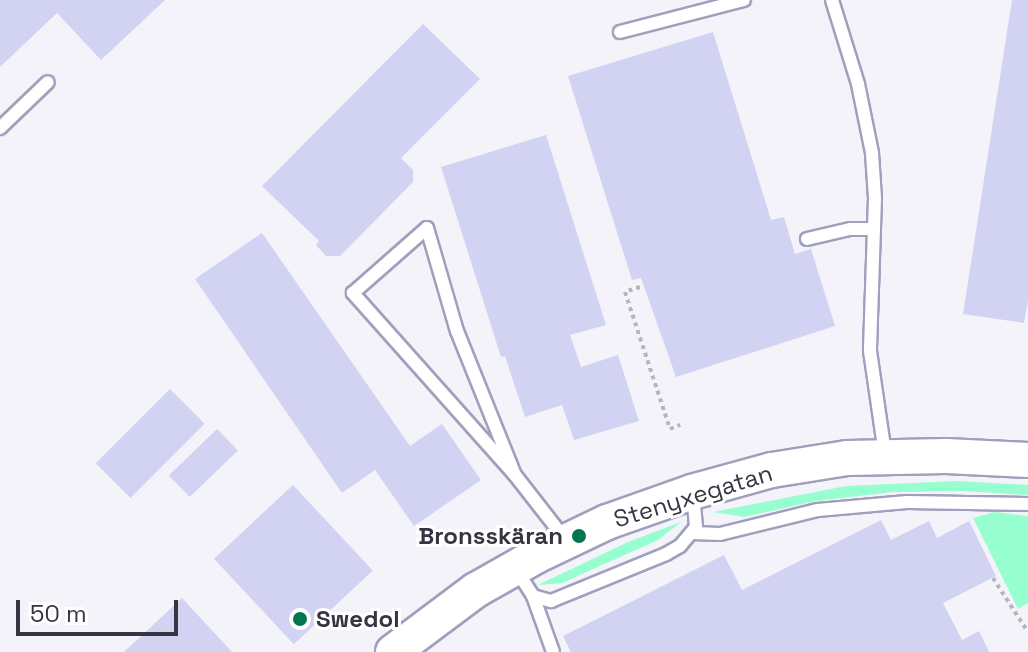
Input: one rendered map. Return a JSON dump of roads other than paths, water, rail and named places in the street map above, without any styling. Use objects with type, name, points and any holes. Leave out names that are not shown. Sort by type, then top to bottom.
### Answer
[{"type":"street","name":"Stenyxegatan","points":[[393,652],[476,590],[524,582],[567,541],[607,522],[692,492],[772,470],[847,458],[1028,460]]},
{"type":"lane","points":[[620,32],[744,0]]},
{"type":"lane","points":[[832,0],[858,84],[872,153],[870,351],[886,457]]},
{"type":"lane","points":[[0,128],[48,82]]},
{"type":"lane","points":[[515,475],[457,331],[427,228],[353,293],[515,475],[567,541]]},
{"type":"lane","points":[[807,239],[850,229],[873,229]]},
{"type":"lane","points":[[692,492],[696,511],[693,533]]},
{"type":"lane","points":[[524,582],[551,601],[666,554],[693,533],[720,534],[818,510],[878,504],[1028,504]]},
{"type":"lane","points":[[524,582],[553,652]]},
{"type":"place","name":"Bronsskäran","points":[[579,536]]},
{"type":"place","name":"Swedol","points":[[300,619]]}]
